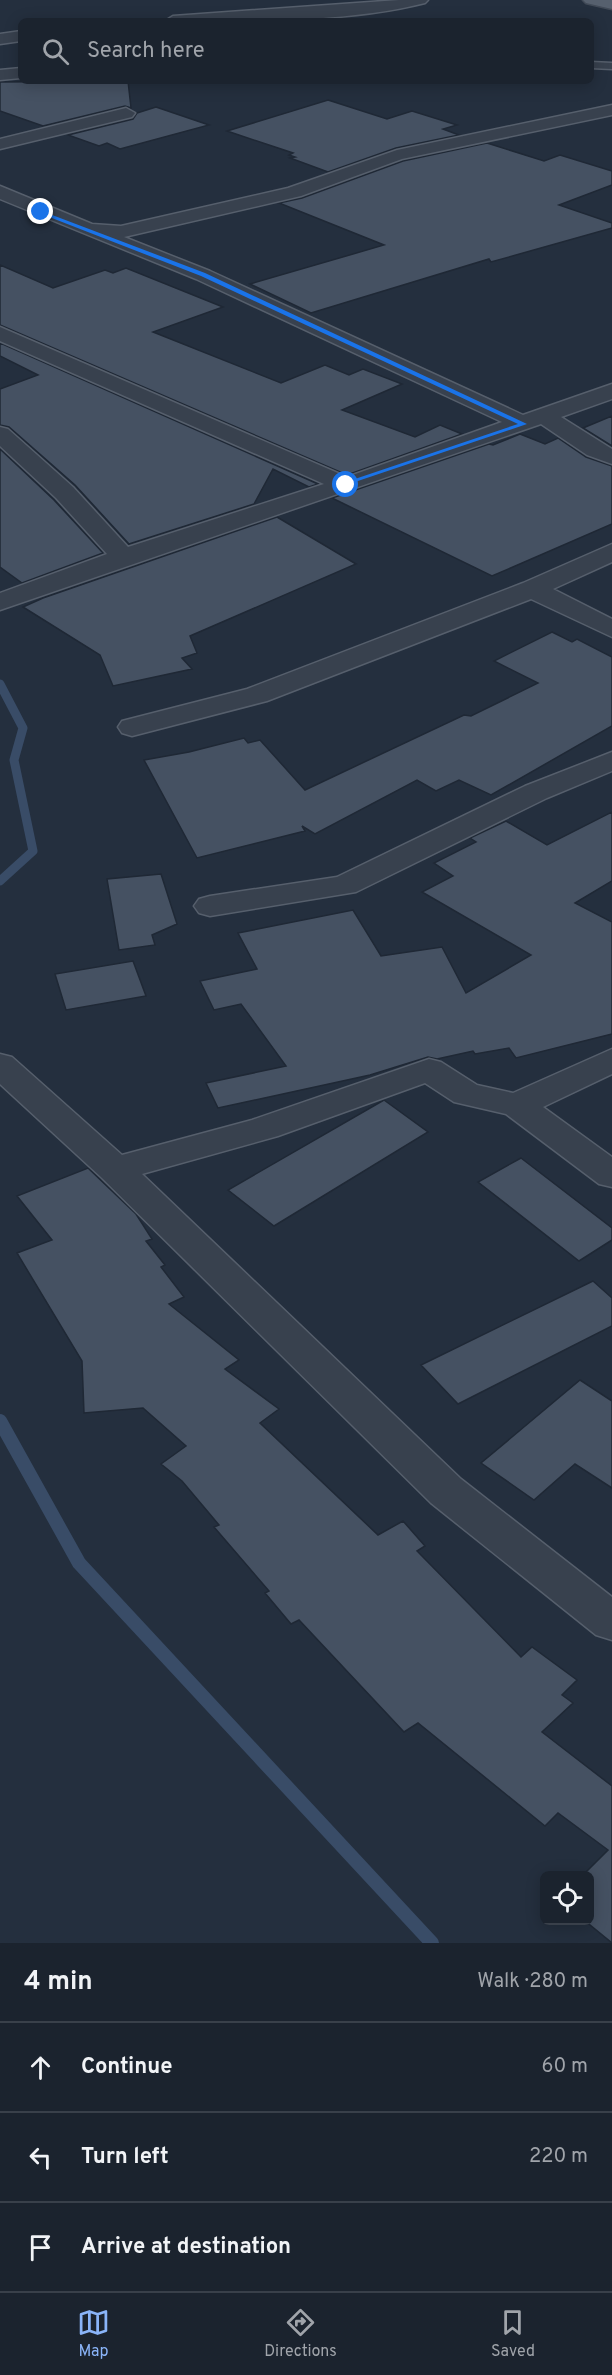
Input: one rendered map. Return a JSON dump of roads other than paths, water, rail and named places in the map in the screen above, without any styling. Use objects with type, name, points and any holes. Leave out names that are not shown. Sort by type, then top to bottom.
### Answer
[{"type":"main road","points":[[591,0],[612,4]]},
{"type":"street","points":[[219,18],[387,7],[420,0]]},
{"type":"street","points":[[0,75],[18,73]]},
{"type":"street","points":[[116,236],[294,192],[396,155],[612,110]]},
{"type":"street","points":[[0,144],[126,113]]},
{"type":"street","points":[[0,192],[81,227],[116,236],[534,420],[612,458]]},
{"type":"street","points":[[0,333],[346,485]]},
{"type":"street","points":[[0,602],[123,557],[346,485],[612,391]]},
{"type":"street","points":[[0,434],[28,456],[93,521],[123,557]]},
{"type":"street","points":[[132,727],[257,695],[532,589],[612,552]]},
{"type":"street","points":[[532,589],[612,629]]},
{"type":"street","points":[[210,906],[345,885],[536,792],[612,761]]},
{"type":"street","points":[[518,1105],[612,1060]]},
{"type":"street","points":[[0,1065],[115,1169],[446,1491],[612,1622]]},
{"type":"street","points":[[115,1169],[265,1128],[429,1070],[466,1094],[518,1105],[612,1175]]},
{"type":"lane","points":[[594,65],[612,66]]},
{"type":"waterway","points":[[0,684],[23,728],[14,760],[33,851],[0,881]]},
{"type":"waterway","points":[[0,1421],[79,1563],[432,1943]]}]
